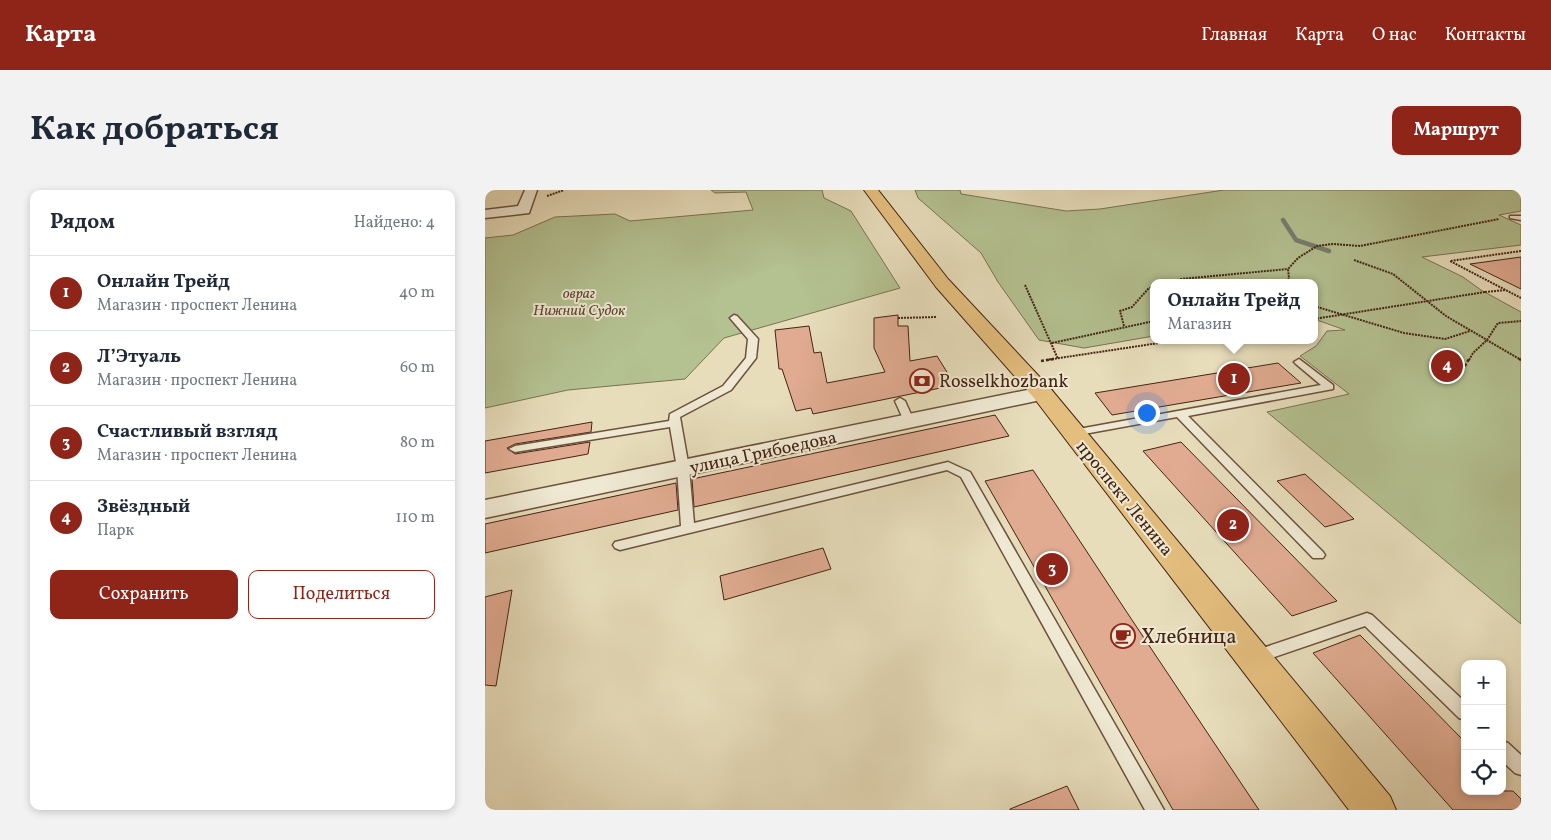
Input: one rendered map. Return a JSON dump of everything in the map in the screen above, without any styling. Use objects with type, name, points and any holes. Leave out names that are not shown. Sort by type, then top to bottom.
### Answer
[{"type":"main road","name":"проспект Ленина","points":[[871,190],[942,283],[1042,393],[1375,810]]},
{"type":"street","points":[[485,214],[523,210],[531,190]]},
{"type":"street","name":"улица Грибоедова","points":[[485,510],[683,468],[904,411],[1042,393]]},
{"type":"lane","points":[[1512,217],[1521,218]]},
{"type":"lane","points":[[688,528],[683,468],[674,416],[727,388],[751,358],[753,339],[734,318]]},
{"type":"lane","points":[[1073,433],[1329,387],[1299,362]]},
{"type":"lane","points":[[1180,414],[1318,555]]},
{"type":"lane","points":[[515,449],[675,423]]},
{"type":"lane","points":[[620,546],[947,466],[966,475],[1155,810]]},
{"type":"lane","points":[[1254,658],[1367,619],[1461,709]]},
{"type":"lane","points":[[1503,750],[1521,767]]},
{"type":"path","points":[[1181,279],[1287,269],[1298,258],[1317,246],[1333,244],[1360,246],[1488,220],[1512,217]]},
{"type":"path","points":[[1521,251],[1450,260],[1521,298]]},
{"type":"path","points":[[1353,260],[1393,274],[1446,316],[1521,360]]},
{"type":"path","points":[[1287,269],[1289,279]]},
{"type":"path","points":[[1025,284],[1058,359]]},
{"type":"path","points":[[1124,326],[1119,311],[1132,307],[1150,288]]},
{"type":"path","points":[[1318,318],[1506,290]]},
{"type":"path","points":[[1318,307],[1404,333],[1445,339],[1471,331]]},
{"type":"path","points":[[898,318],[937,317]]},
{"type":"path","points":[[1457,380],[1473,353],[1487,340],[1498,323],[1521,321]]},
{"type":"path","points":[[1051,343],[1150,322]]},
{"type":"path","points":[[1016,363],[1058,359],[1154,344]]},
{"type":"green space","name":"овраг Нижний Судок","points":[[711,190],[822,190],[824,198],[851,211],[900,288],[724,338],[685,379],[568,390],[485,408],[485,238],[513,235],[555,217],[615,214],[630,221],[753,210],[746,192],[715,193]]},
{"type":"green space","points":[[915,190],[960,190],[961,194],[1066,211],[1100,209],[1224,190],[1521,190],[1521,211],[1499,215],[1521,225],[1521,245],[1422,257],[1463,277],[1481,290],[1521,312],[1521,624],[1267,412],[1349,394],[1300,356],[1316,346],[1327,331],[1345,330],[1318,320],[1318,279],[1150,279],[1150,337],[1084,348],[1039,340],[998,282],[981,253],[918,198]]},
{"type":"building","points":[[1521,257],[1521,289],[1470,264]]},
{"type":"building","points":[[898,315],[898,326],[908,326],[910,361],[937,356],[955,385],[813,414],[811,408],[796,411],[782,369],[779,369],[775,330],[809,326],[814,353],[821,352],[827,383],[885,372],[874,348],[874,318]]},
{"type":"building","points":[[1278,363],[1301,383],[1112,415],[1095,393]]},
{"type":"building","points":[[995,415],[1009,436],[694,507],[692,479]]},
{"type":"building","points":[[592,422],[591,432],[515,444],[507,448],[515,454],[590,442],[588,454],[485,473],[485,441]]},
{"type":"building","points":[[1181,442],[1337,601],[1292,616],[1143,451]]},
{"type":"building","points":[[1033,470],[1259,810],[1173,810],[985,481]]},
{"type":"building","points":[[1305,474],[1354,519],[1325,527],[1277,481]]},
{"type":"building","points":[[676,483],[678,510],[485,553],[485,524]]},
{"type":"building","points":[[823,548],[831,569],[724,600],[720,576]]},
{"type":"building","points":[[512,590],[496,686],[485,685],[485,597]]},
{"type":"building","points":[[1360,635],[1461,738],[1461,795],[1506,795],[1506,791],[1513,791],[1521,799],[1521,810],[1453,810],[1313,653]]},
{"type":"building","points":[[1067,786],[1079,810],[1010,810],[1010,809]]},
{"type":"waterway","points":[[1283,220],[1296,240],[1329,251]]},
{"type":"place","name":"Звёздный","points":[[1447,366]]},
{"type":"place","name":"Онлайн Трейд","points":[[1234,379]]},
{"type":"place","name":"Rosselkhozbank","points":[[922,381]]},
{"type":"place","name":"Л’Этуаль","points":[[1233,525]]},
{"type":"place","name":"Счастливый взгляд","points":[[1052,569]]},
{"type":"place","name":"Хлебница","points":[[1123,636]]}]
